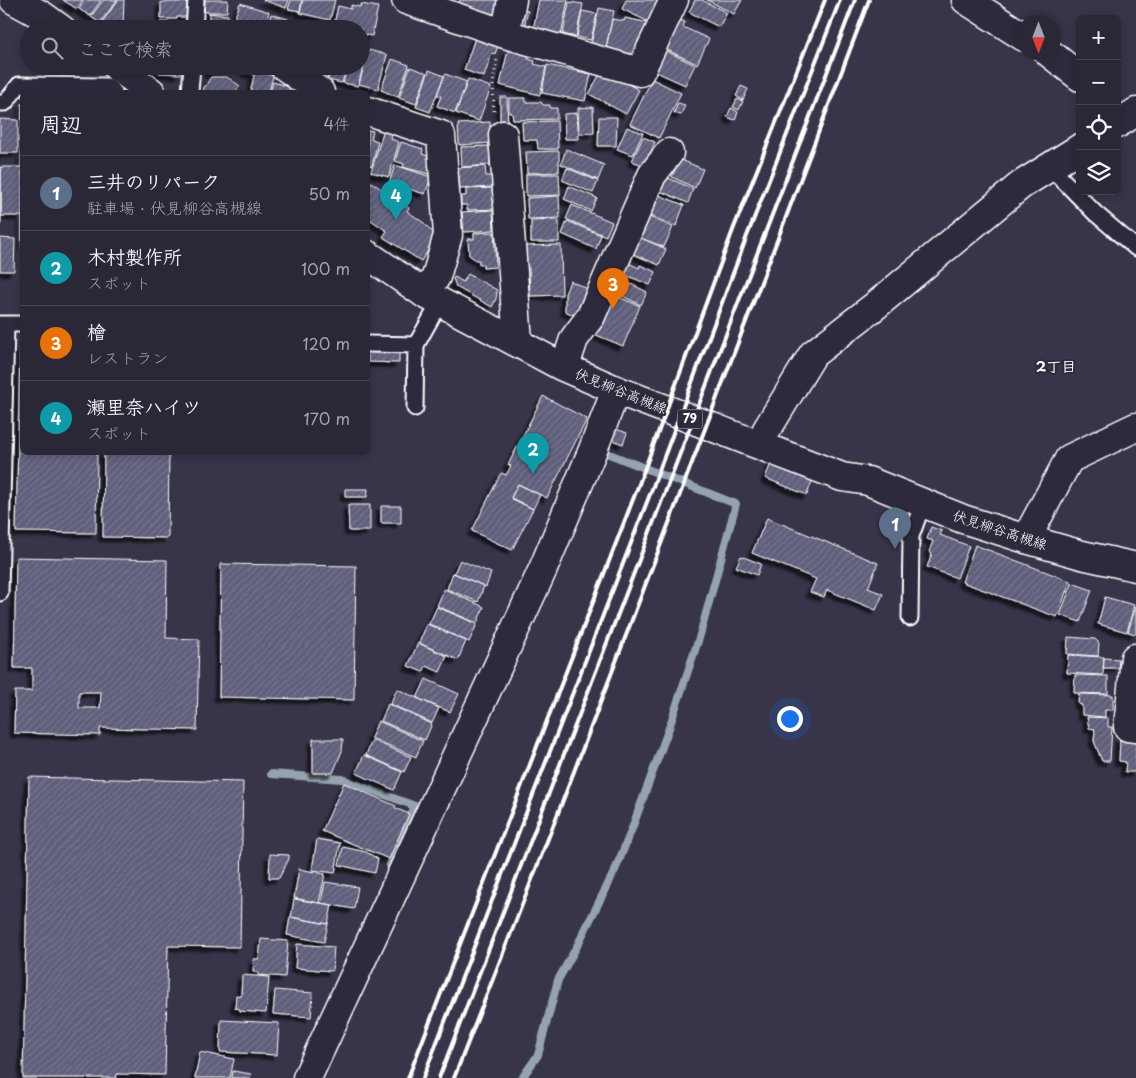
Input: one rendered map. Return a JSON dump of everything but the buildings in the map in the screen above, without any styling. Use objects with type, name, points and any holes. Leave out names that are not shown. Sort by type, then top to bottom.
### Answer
[{"type":"street","points":[[14,0],[49,20]]},
{"type":"street","points":[[406,0],[505,34],[640,72],[674,0]]},
{"type":"street","points":[[505,34],[512,0]]},
{"type":"street","points":[[966,0],[1016,31]]},
{"type":"street","points":[[1058,60],[1076,74]]},
{"type":"street","points":[[128,75],[148,90]]},
{"type":"street","points":[[296,75],[317,90]]},
{"type":"street","points":[[370,112],[441,135],[448,235],[436,277],[433,298]]},
{"type":"street","points":[[503,135],[518,342]]},
{"type":"street","points":[[766,431],[813,354],[875,306],[1021,185],[1077,150]]},
{"type":"street","points":[[568,358],[574,339],[592,316],[652,175],[669,153]]},
{"type":"street","name":"伏見柳谷高槻線","points":[[370,256],[433,298],[561,366],[616,390],[842,477],[868,481]]},
{"type":"street","name":"伏見柳谷高槻線","points":[[518,342],[618,373],[766,431],[849,467],[868,481],[962,519],[1082,555],[1136,567]]},
{"type":"street","points":[[306,1078],[542,569],[594,448],[616,390]]},
{"type":"street","points":[[1026,539],[1069,459],[1136,427]]},
{"type":"street","points":[[1136,658],[1128,727],[1136,728]]},
{"type":"lane","points":[[195,20],[196,0]]},
{"type":"lane","points":[[190,90],[191,75]]},
{"type":"lane","points":[[0,103],[5,103],[19,85],[106,86],[111,90]]},
{"type":"lane","points":[[1050,167],[1095,213],[1136,248]]},
{"type":"lane","points":[[415,408],[416,345],[433,298]]},
{"type":"lane","points":[[0,593],[3,324],[20,324]]},
{"type":"lane","points":[[370,344],[416,345]]},
{"type":"lane","points":[[910,618],[911,536],[923,504]]},
{"type":"path","points":[[503,135],[495,131],[493,84],[500,44],[505,34]]},
{"type":"waterway","points":[[522,1078],[538,1055],[558,980],[616,868],[631,831],[669,728],[700,635],[736,504],[599,450]]},
{"type":"waterway","points":[[271,774],[342,779],[415,806],[390,865]]},
{"type":"railway","points":[[408,1078],[639,484],[733,230],[825,0]]},
{"type":"railway","points":[[423,1078],[652,489],[747,236],[840,0]]},
{"type":"railway","points":[[439,1078],[855,0]]},
{"type":"railway","points":[[454,1078],[560,808],[869,0]]},
{"type":"place","name":"瀬里奈ハイツ","points":[[396,220]]},
{"type":"place","name":"檜","points":[[613,309]]},
{"type":"place","name":"木村製作所","points":[[533,474]]},
{"type":"place","name":"三井のリパーク","points":[[895,549]]},
{"type":"district","name":"2丁目","points":[[1056,367]]}]
